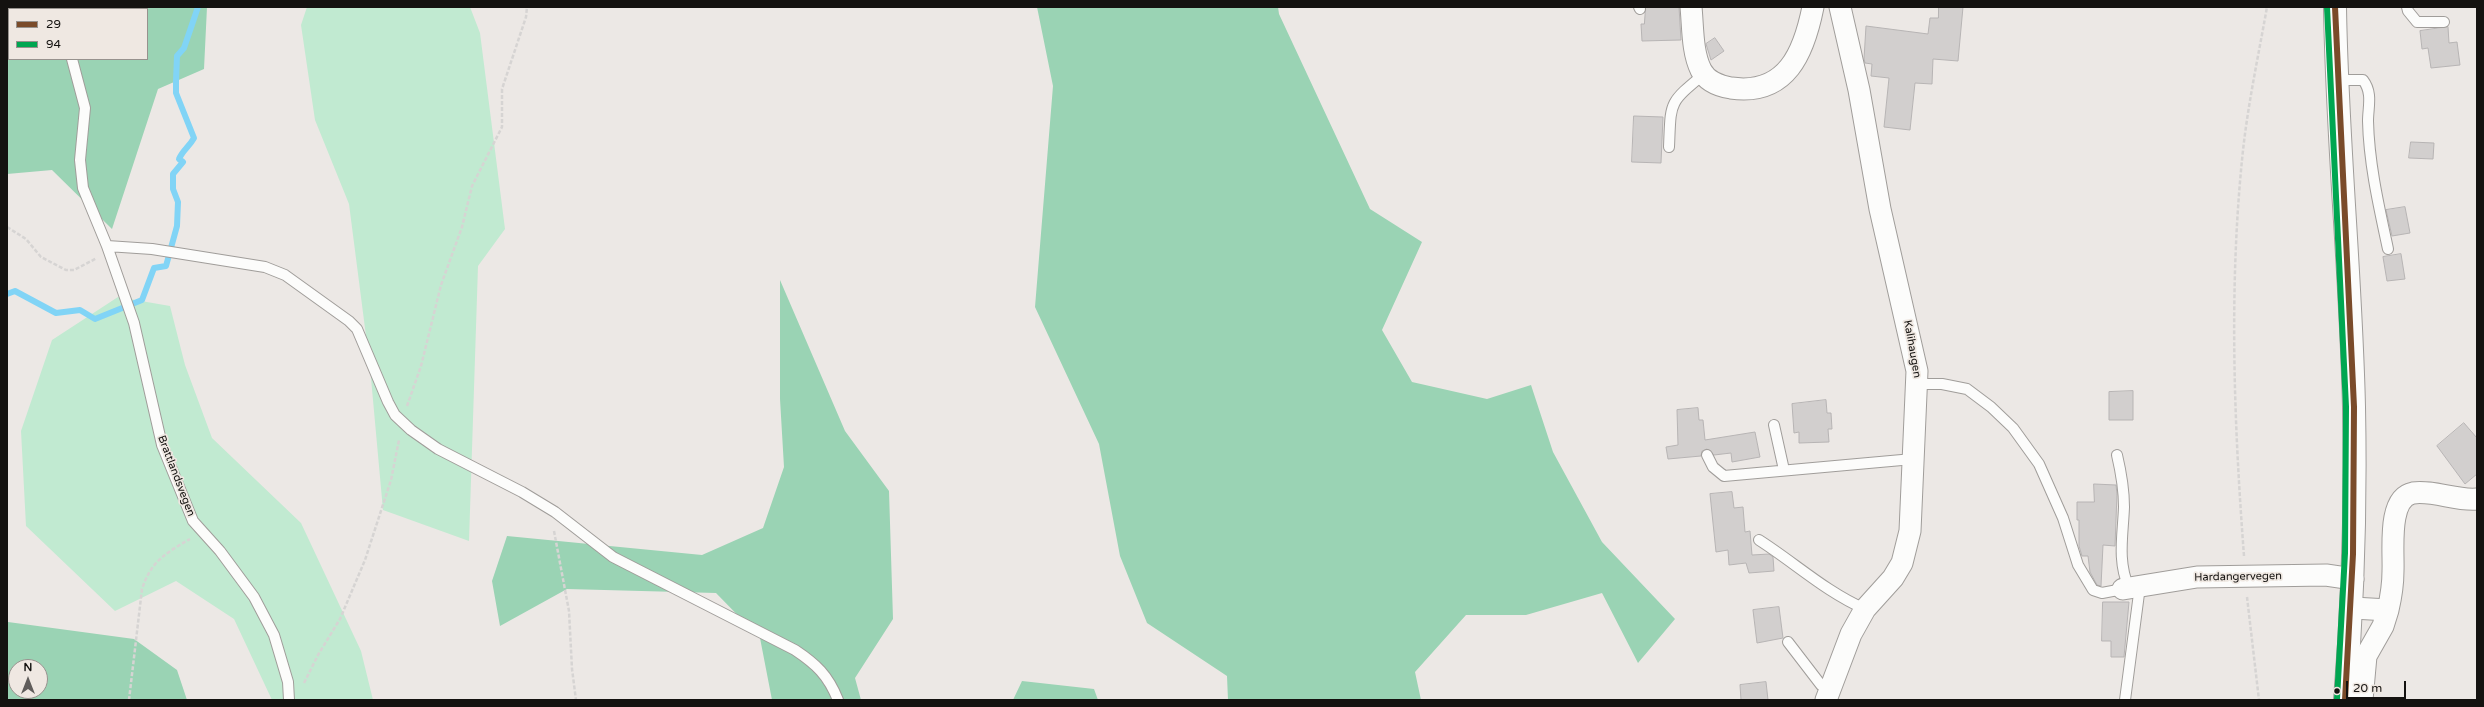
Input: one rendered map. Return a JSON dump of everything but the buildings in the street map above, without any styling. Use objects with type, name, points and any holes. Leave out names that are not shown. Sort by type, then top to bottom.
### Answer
[{"type":"main road","points":[[2335,7],[2337,80],[2354,406],[2353,608],[2345,700]]},
{"type":"street","points":[[1691,7],[1697,60],[1704,74],[1709,81],[1722,87],[1740,89],[1755,88],[1770,83],[1785,74],[1795,62],[1803,48],[1813,7]]},
{"type":"street","name":"Kalihaugen","points":[[1828,695],[1851,634],[1865,609],[1893,578],[1907,549],[1910,531],[1918,384],[1914,349],[1880,208],[1859,90],[1840,7]]},
{"type":"street","points":[[2362,700],[2366,656],[2383,626],[2388,610],[2393,572],[2395,515],[2404,498],[2411,494],[2421,493],[2477,499]]},
{"type":"street","name":"Hardangervegen","points":[[2131,588],[2197,577],[2326,575],[2353,579]]},
{"type":"street","points":[[2353,608],[2388,610]]},
{"type":"lane","points":[[2407,7],[2408,11],[2417,22],[2444,22]]},
{"type":"lane","name":"Brattlandsvegen","points":[[72,60],[85,108],[80,160],[83,188],[108,250],[134,323],[162,445],[193,521],[220,551],[254,597],[274,635],[288,682],[289,700]]},
{"type":"lane","points":[[1669,147],[1670,111],[1676,98],[1704,74]]},
{"type":"lane","points":[[2337,80],[2362,80],[2366,85],[2369,96],[2369,140],[2388,249]]},
{"type":"lane","points":[[108,250],[152,249],[265,267],[285,275],[349,321],[357,329],[388,402],[402,422],[438,449],[522,492],[549,509],[613,557],[795,650],[816,664],[833,687],[838,700]]},
{"type":"lane","points":[[1918,384],[1942,384],[1967,389],[1976,394],[2007,423],[2026,444],[2039,464],[2063,518],[2078,565],[2093,590],[2102,593],[2131,588]]},
{"type":"lane","points":[[1774,425],[1784,470]]},
{"type":"lane","points":[[1707,455],[1712,467],[1724,476],[1913,459]]},
{"type":"lane","points":[[2117,455],[2123,486],[2120,559],[2122,573],[2131,588],[2125,700]]},
{"type":"lane","points":[[1758,540],[1790,560],[1825,588],[1865,609]]},
{"type":"lane","points":[[1788,642],[1822,685],[1828,695]]},
{"type":"path","points":[[299,689],[340,619],[365,560],[391,480],[402,422],[421,366],[441,285],[462,227],[472,186],[502,127],[502,89],[526,17],[527,7]]},
{"type":"path","points":[[2259,700],[2245,577],[2237,465],[2235,370],[2237,225],[2242,158],[2267,7]]},
{"type":"path","points":[[7,227],[26,239],[41,257],[66,270],[74,270],[108,250]]},
{"type":"path","points":[[549,509],[565,580],[576,700]]},
{"type":"path","points":[[129,700],[142,589],[147,572],[164,555],[203,531]]},
{"type":"green space","points":[[7,7],[207,7],[204,69],[158,89],[112,229],[52,170],[7,174]]},
{"type":"green space","points":[[307,7],[470,7],[480,33],[505,229],[478,266],[469,541],[383,510],[370,367],[349,204],[315,120],[301,25]]},
{"type":"green space","points":[[1037,7],[1278,7],[1279,14],[1370,209],[1422,242],[1382,330],[1412,382],[1487,399],[1531,385],[1553,452],[1602,542],[1675,619],[1638,663],[1602,593],[1526,615],[1466,615],[1415,672],[1421,700],[1228,700],[1227,676],[1147,623],[1120,556],[1099,444],[1035,307],[1053,86]]},
{"type":"green space","points":[[780,280],[845,431],[889,491],[893,619],[855,678],[861,700],[772,700],[760,638],[716,593],[567,589],[500,626],[492,581],[507,536],[702,555],[763,528],[784,467],[780,399]]},
{"type":"green space","points":[[118,297],[170,306],[185,365],[212,438],[301,523],[361,651],[373,700],[272,700],[234,619],[176,581],[115,611],[26,526],[21,431],[52,340]]},
{"type":"green space","points":[[7,619],[8,622],[134,639],[177,670],[187,700],[7,700]]},
{"type":"green space","points":[[1022,681],[1094,689],[1098,700],[1013,700]]},
{"type":"waterway","points":[[7,294],[15,291],[56,313],[80,310],[95,319],[142,300],[154,268],[166,266],[177,226],[178,202],[173,189],[173,174],[183,162],[179,159],[182,153],[194,138],[176,93],[177,56],[184,48],[198,7]]},
{"type":"transit line","name":"94","points":[[2327,7],[2346,407],[2345,553],[2337,699]]},
{"type":"transit line","name":"29","points":[[2335,7],[2354,407],[2353,554],[2345,700]]}]
